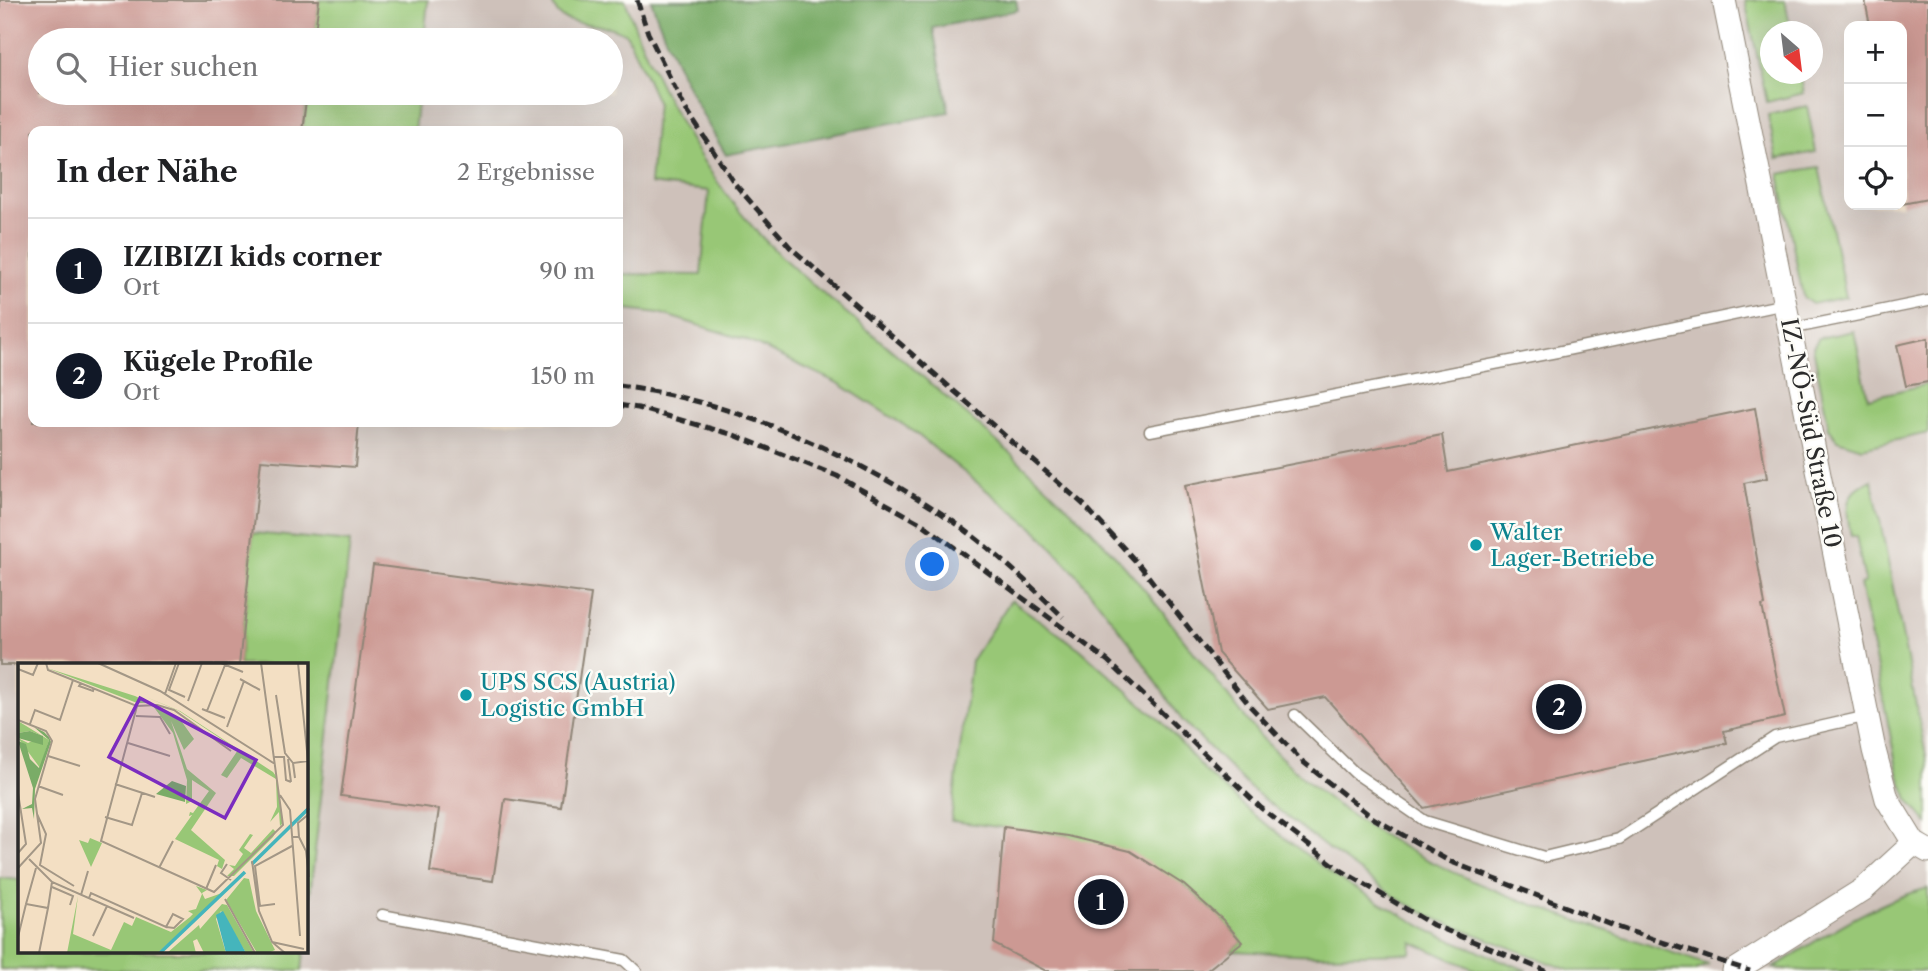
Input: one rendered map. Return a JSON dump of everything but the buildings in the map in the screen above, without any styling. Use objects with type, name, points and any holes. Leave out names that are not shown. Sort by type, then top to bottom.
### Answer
[{"type":"street","name":"IZ-NÖ-Süd Straße 10","points":[[1724,0],[1887,799],[1921,847]]},
{"type":"street","points":[[1734,971],[1864,889],[1921,847]]},
{"type":"lane","points":[[1790,330],[1928,301]]},
{"type":"lane","points":[[1150,431],[1562,351],[1785,304]]},
{"type":"lane","points":[[1295,715],[1355,772],[1425,821],[1545,857],[1619,839],[1775,737],[1868,716]]},
{"type":"lane","points":[[382,915],[624,960],[636,971]]},
{"type":"shaded area","points":[[0,0],[1928,0],[1928,971],[0,971]]},
{"type":"green space","points":[[319,0],[428,0],[425,28],[316,28]]},
{"type":"green space","points":[[551,0],[625,0],[650,62],[680,123],[716,180],[758,233],[805,278],[990,435],[1088,527],[1139,583],[1259,734],[1314,787],[1369,827],[1408,850],[1491,889],[1708,965],[1694,971],[1571,971],[1436,919],[1398,899],[1250,788],[1182,720],[1130,643],[1076,574],[1037,531],[913,431],[838,383],[746,340],[659,313],[623,309],[623,274],[701,275],[709,191],[650,184],[657,102],[627,35],[623,33],[623,28],[572,22],[558,13]]},
{"type":"green space","points":[[651,0],[1016,0],[1018,10],[933,28],[949,112],[726,155],[684,80]]},
{"type":"green space","points":[[1745,0],[1785,0],[1789,21],[1760,21],[1760,70]]},
{"type":"green space","points":[[1763,84],[1802,84],[1804,93],[1767,102]]},
{"type":"green space","points":[[305,105],[417,105],[415,126],[303,126]]},
{"type":"green space","points":[[1807,106],[1816,152],[1777,159],[1768,115]]},
{"type":"green space","points":[[1819,167],[1846,297],[1812,304],[1803,297],[1779,174]]},
{"type":"green space","points":[[1854,331],[1868,398],[1928,384],[1928,433],[1862,448],[1837,440],[1829,428],[1813,347],[1819,338]]},
{"type":"green space","points":[[1872,480],[1928,766],[1928,824],[1908,799],[1898,773],[1860,584],[1865,582],[1856,536],[1851,536],[1849,526],[1848,502],[1851,496],[1855,490]]},
{"type":"green space","points":[[253,533],[350,542],[308,912],[308,663],[239,663]]},
{"type":"green space","points":[[1011,600],[1080,649],[1162,722],[1208,774],[1254,815],[1336,877],[1432,932],[1528,971],[1478,971],[1412,942],[1411,953],[1317,955],[1230,951],[1242,942],[1223,920],[1184,885],[1068,836],[951,821],[971,661]]},
{"type":"green space","points":[[0,878],[18,880],[18,954],[304,954],[302,971],[0,969]]},
{"type":"green space","points":[[1928,888],[1928,971],[1807,971],[1773,968],[1867,912],[1907,894]]},
{"type":"railway","points":[[637,0],[648,33],[685,108],[735,184],[790,247],[1084,505],[1141,567],[1250,706],[1302,761],[1373,818],[1449,861],[1617,927],[1750,971]]},
{"type":"railway","points":[[623,387],[700,402],[741,415],[782,430],[860,466],[897,486],[968,532],[1017,573],[1063,617]]},
{"type":"railway","points":[[623,406],[734,435],[837,476],[924,525],[1108,661],[1261,808],[1339,869],[1433,925],[1546,971]]},
{"type":"place","name":"Walter Lager-Betriebe","points":[[1476,545]]},
{"type":"place","name":"UPS SCS (Austria) Logistic GmbH","points":[[466,695]]},
{"type":"place","name":"Kügele Profile","points":[[1559,707]]},
{"type":"place","name":"IZIBIZI kids corner","points":[[1101,902]]}]
